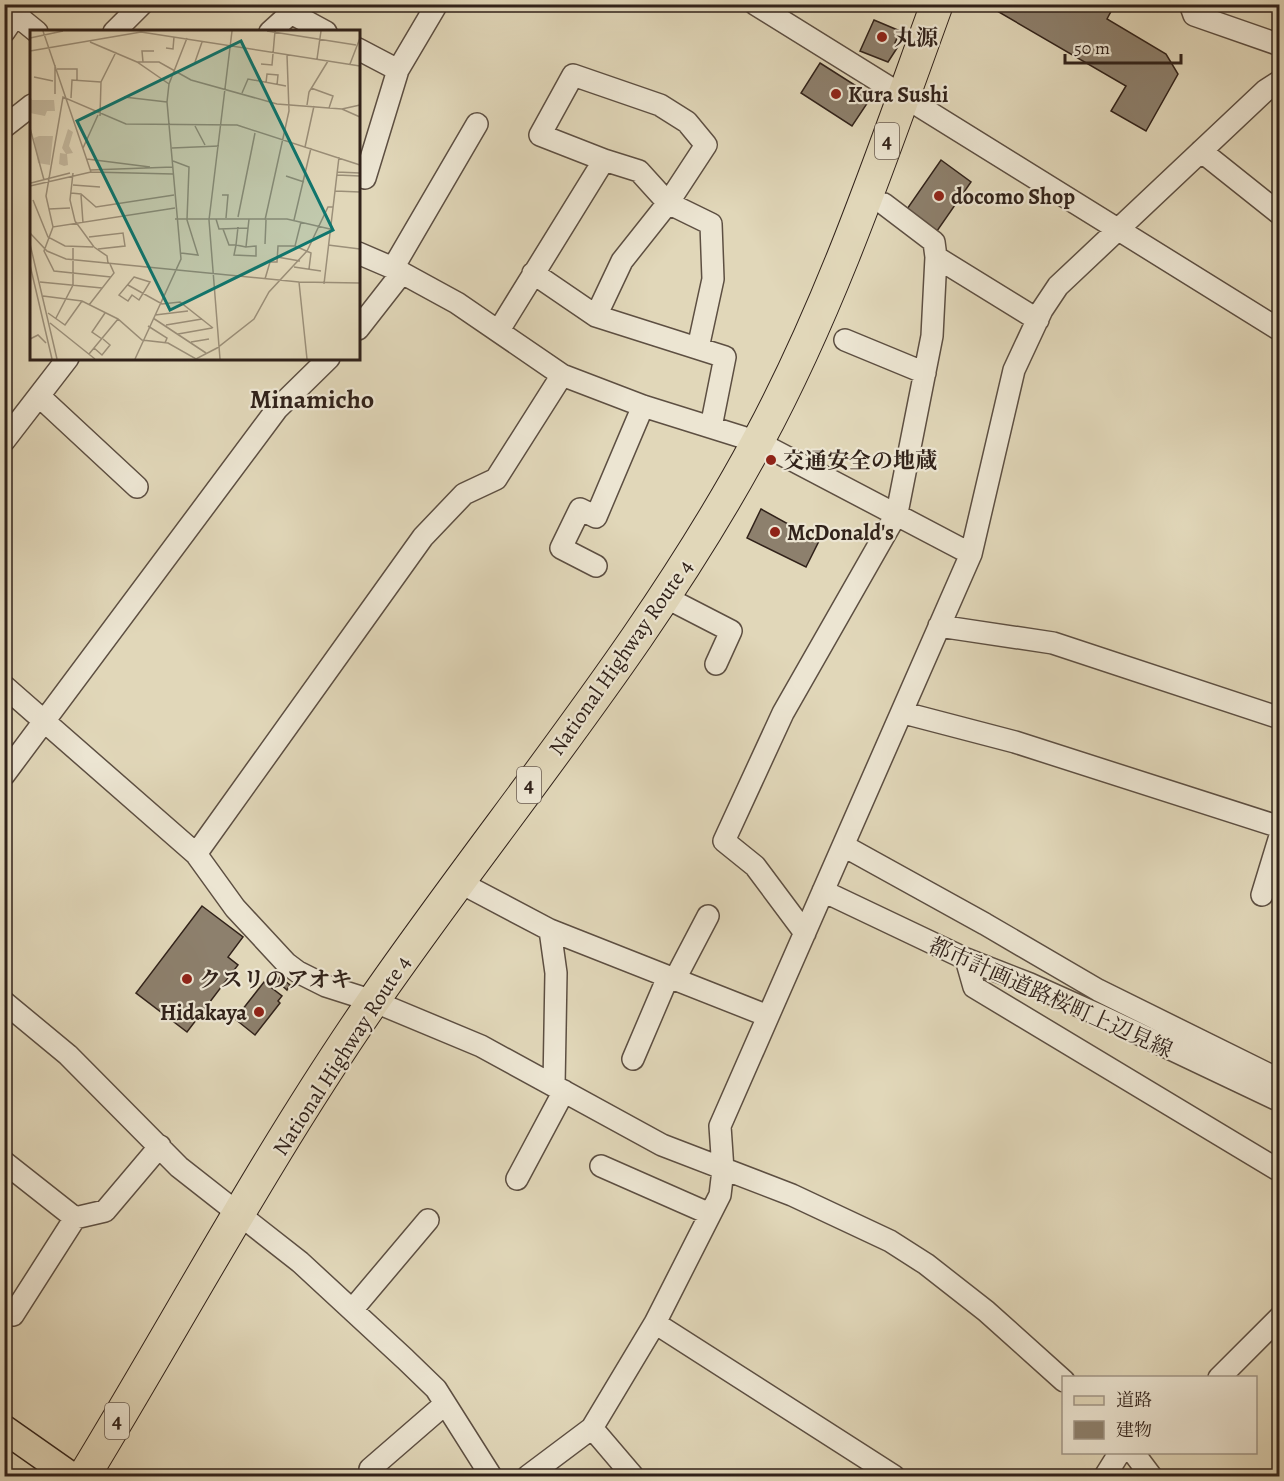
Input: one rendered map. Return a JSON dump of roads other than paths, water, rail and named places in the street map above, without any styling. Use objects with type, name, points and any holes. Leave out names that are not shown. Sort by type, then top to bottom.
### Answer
[{"type":"highway","name":"National Highway Route 4","points":[[84,1476],[308,1100],[373,1001],[664,597],[715,517],[758,442],[792,375],[834,279],[937,4]]},
{"type":"main road","points":[[4,1429],[71,1476]]},
{"type":"street","points":[[116,30],[142,4]]},
{"type":"street","points":[[365,178],[398,69],[438,4]]},
{"type":"street","points":[[755,4],[1280,330]]},
{"type":"street","points":[[1190,4],[1194,15],[1280,45]]},
{"type":"street","points":[[271,30],[287,9],[323,30]]},
{"type":"street","points":[[14,17],[34,30]]},
{"type":"street","points":[[360,50],[398,69]]},
{"type":"street","points":[[596,316],[622,261],[668,203],[706,145],[687,122],[660,105],[573,75],[540,135],[639,171],[668,203],[711,224],[713,279],[698,348]]},
{"type":"street","points":[[528,1476],[592,1428],[655,1323],[720,1195],[723,1170],[720,1126],[904,713],[971,554],[1014,370],[1038,320],[1058,286],[1201,151],[1280,81]]},
{"type":"street","points":[[4,127],[30,107]]},
{"type":"street","points":[[360,326],[397,271],[477,124]]},
{"type":"street","points":[[1201,151],[1280,214]]},
{"type":"street","points":[[499,330],[532,273],[604,160]]},
{"type":"street","points":[[805,933],[755,866],[724,841],[783,713],[897,513],[932,336],[936,257],[934,242],[884,204]]},
{"type":"street","points":[[360,254],[458,303],[562,375],[643,406],[758,442],[897,513],[971,554]]},
{"type":"street","points":[[936,257],[1038,320]]},
{"type":"street","points":[[532,273],[596,316],[725,357],[711,427]]},
{"type":"street","points":[[845,340],[925,373]]},
{"type":"street","points":[[4,441],[66,360]]},
{"type":"street","points":[[4,775],[277,409],[327,360]]},
{"type":"street","points":[[196,854],[423,537],[464,494],[496,479],[562,375]]},
{"type":"street","points":[[39,396],[137,487]]},
{"type":"street","points":[[596,566],[561,548],[580,509],[596,517],[643,406]]},
{"type":"street","points":[[664,597],[731,631],[716,664]]},
{"type":"street","points":[[939,626],[1053,643],[1280,718]]},
{"type":"street","points":[[4,686],[196,854],[235,908],[286,963],[326,987],[373,1001],[481,1046],[662,1144],[723,1170],[792,1195],[898,1247],[926,1264],[986,1311],[1062,1379]]},
{"type":"street","points":[[904,713],[1014,742],[1280,827]]},
{"type":"street","points":[[1262,895],[1280,836]]},
{"type":"street","name":"都市計画道路桜町上辺見線","points":[[844,846],[1098,990],[1280,1080]]},
{"type":"street","points":[[459,882],[550,930],[768,1016]]},
{"type":"street","name":"都市計画道路桜町上辺見線","points":[[823,891],[966,960],[1030,984],[1280,1101]]},
{"type":"street","points":[[633,1059],[671,978],[708,916]]},
{"type":"street","points":[[517,1179],[559,1088],[556,973],[550,930]]},
{"type":"street","points":[[966,960],[974,987],[1280,1171]]},
{"type":"street","points":[[4,1002],[68,1055],[180,1167],[300,1262],[436,1389],[491,1476]]},
{"type":"street","points":[[13,1315],[75,1218],[105,1211],[160,1146]]},
{"type":"street","points":[[4,1161],[75,1218]]},
{"type":"street","points":[[601,1166],[710,1214]]},
{"type":"street","points":[[352,1311],[428,1220]]},
{"type":"street","points":[[1220,1376],[1280,1317]]},
{"type":"street","points":[[655,1323],[894,1476]]},
{"type":"street","points":[[370,1468],[445,1404]]},
{"type":"street","points":[[592,1428],[633,1476]]},
{"type":"street","points":[[1105,1476],[1119,1454]]},
{"type":"street","points":[[1134,1454],[1150,1476]]},
{"type":"place","name":"丸源","points":[[882,37]]},
{"type":"place","name":"Kura Sushi","points":[[836,94]]},
{"type":"place","name":"docomo Shop","points":[[939,196]]},
{"type":"place","name":"交通安全の地蔵","points":[[771,460]]},
{"type":"place","name":"McDonald's","points":[[775,532]]},
{"type":"place","name":"クスリのアオキ","points":[[187,979]]},
{"type":"place","name":"Hidakaya","points":[[259,1012]]},
{"type":"district","name":"Minamicho","points":[[312,399]]}]
